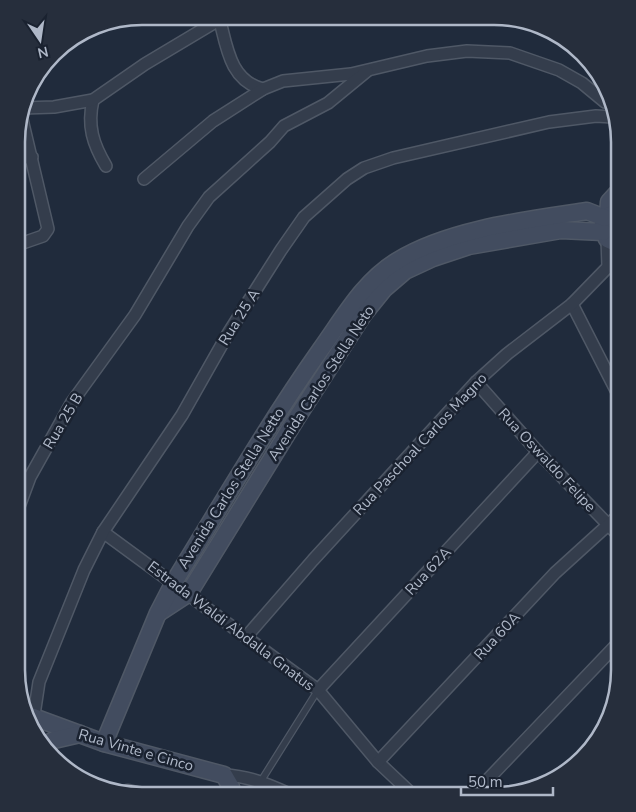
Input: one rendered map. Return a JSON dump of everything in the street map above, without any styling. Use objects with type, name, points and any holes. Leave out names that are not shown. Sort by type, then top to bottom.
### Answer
[{"type":"street","points":[[30,108],[54,107],[93,100],[145,64],[211,25]]},
{"type":"street","points":[[219,25],[229,57],[241,78],[251,86],[263,89]]},
{"type":"street","points":[[144,179],[213,121],[263,89],[283,81],[366,71],[427,56],[468,51],[510,53],[558,70],[582,83],[602,98]]},
{"type":"street","name":"Rua 25 B","points":[[25,490],[30,477],[72,402],[135,315],[188,226],[209,197],[270,142],[284,126],[328,103],[366,71]]},
{"type":"street","points":[[93,100],[89,116],[91,138],[106,166]]},
{"type":"street","points":[[596,116],[604,104]]},
{"type":"street","name":"Rua 25 A","points":[[32,710],[39,682],[84,570],[103,532],[182,415],[229,332],[281,250],[304,218],[333,191],[364,168],[393,158],[549,122],[596,116],[608,117]]},
{"type":"street","points":[[25,242],[43,236],[48,229],[26,133]]},
{"type":"street","points":[[25,158],[32,157]]},
{"type":"street","points":[[608,267],[609,202],[611,200]]},
{"type":"street","name":"Avenida Carlos Stella Netto","points":[[174,582],[281,406],[367,284],[396,261],[424,247],[460,234],[586,211],[610,227]]},
{"type":"street","name":"Avenida Carlos Stella Neto","points":[[158,613],[189,593],[298,416],[363,315],[384,290],[405,271],[433,258],[469,246],[561,230],[610,227]]},
{"type":"street","name":"Rua Paschoal Carlos Magno","points":[[246,636],[476,382],[507,354],[572,304],[611,265]]},
{"type":"street","points":[[572,304],[611,380]]},
{"type":"street","name":"Rua Oswaldo Felipe","points":[[476,382],[538,452],[611,529]]},
{"type":"street","name":"Rua 62A","points":[[318,690],[538,452]]},
{"type":"street","name":"Rua 60A","points":[[378,762],[556,573],[611,520]]},
{"type":"street","name":"Estrada Waldi Abdalla Gnatus","points":[[103,532],[189,593],[318,690],[378,762],[404,787]]},
{"type":"street","points":[[104,743],[158,613],[174,582]]},
{"type":"street","points":[[482,787],[611,651]]},
{"type":"street","name":"Rua Vinte e Cinco","points":[[35,716],[104,743],[224,775]]},
{"type":"street","points":[[50,742],[80,734]]},
{"type":"street","points":[[224,775],[244,776],[273,787]]},
{"type":"street","points":[[224,775],[231,787]]},
{"type":"lane","points":[[261,781],[318,690]]}]
